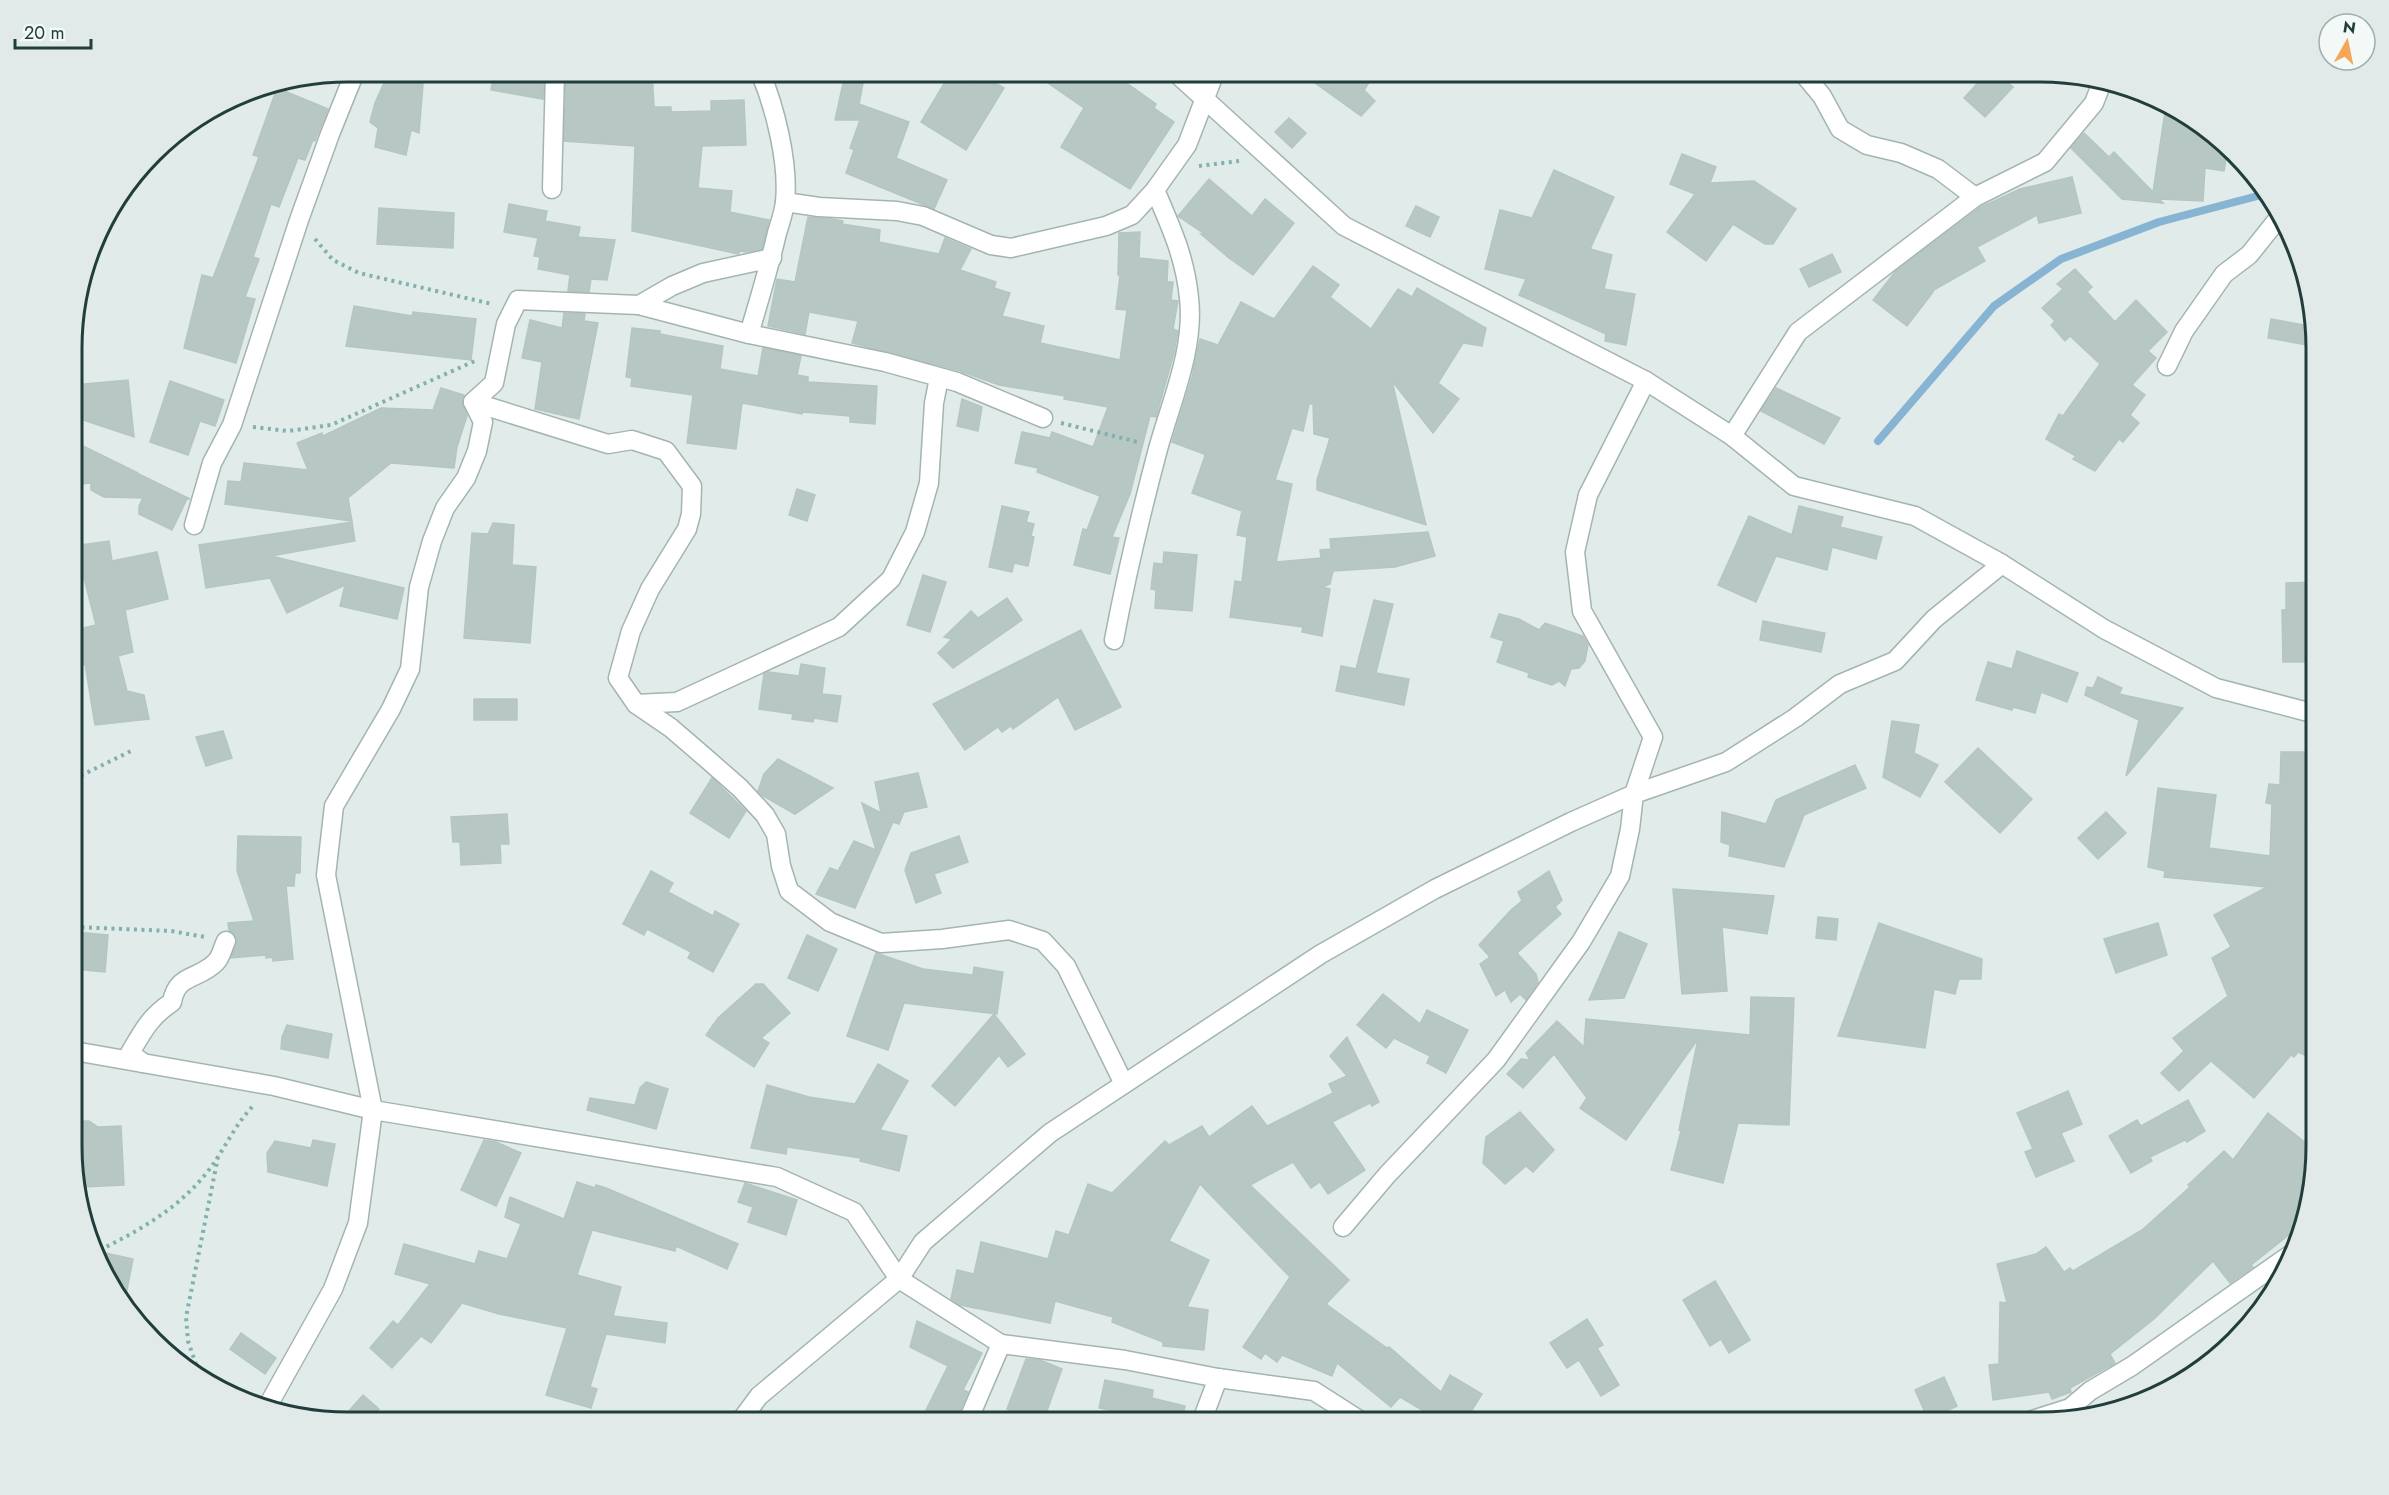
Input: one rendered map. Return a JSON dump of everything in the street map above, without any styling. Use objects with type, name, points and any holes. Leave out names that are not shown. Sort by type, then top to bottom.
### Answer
[{"type":"street","points":[[194,525],[212,463],[232,425],[299,220],[351,82]]},
{"type":"street","points":[[552,189],[555,82]]},
{"type":"street","points":[[749,334],[772,258],[785,202],[785,172],[779,140],[763,82]]},
{"type":"street","points":[[1186,82],[1344,226],[1646,381],[1732,436],[1794,486],[1915,516],[2002,564],[2104,629],[2216,688],[2306,711]]},
{"type":"street","points":[[785,202],[819,207],[914,214],[991,245],[1011,248],[1106,226],[1132,214],[1155,190],[1186,145],[1212,82]]},
{"type":"street","points":[[1810,82],[1840,129],[1867,145],[1901,153],[1938,169],[1975,197]]},
{"type":"street","points":[[1732,436],[1798,332],[1975,197],[2044,162],[2094,103],[2099,90]]},
{"type":"street","points":[[1114,640],[1126,578],[1159,447],[1180,377],[1189,328],[1190,300],[1180,250],[1155,190]]},
{"type":"street","points":[[2167,366],[2184,332],[2224,274],[2249,255],[2274,222]]},
{"type":"street","points":[[639,305],[672,286],[703,273],[772,258]]},
{"type":"street","points":[[473,402],[494,383],[497,359],[506,324],[518,300],[639,305],[749,334],[885,362],[957,382],[1043,418]]},
{"type":"street","points":[[636,704],[678,702],[839,627],[891,579],[915,532],[929,483],[934,403],[939,378]]},
{"type":"street","points":[[1343,1227],[1387,1175],[1496,1060],[1581,942],[1620,876],[1630,829],[1634,794],[1653,737],[1582,611],[1575,552],[1588,495],[1646,381]]},
{"type":"street","points":[[473,402],[608,444],[632,441],[666,450],[692,486],[692,514],[687,529],[650,589],[631,632],[618,678],[636,704],[671,728],[740,788],[765,815],[776,834],[789,891],[830,922],[881,943],[942,939],[1009,930],[1043,941],[1066,966],[1124,1084]]},
{"type":"street","points":[[271,1400],[333,1289],[358,1223],[372,1110],[326,875],[334,806],[391,709],[410,669],[419,587],[432,541],[445,508],[466,478],[477,451],[483,422],[473,402]]},
{"type":"street","points":[[747,1412],[759,1396],[832,1332],[899,1279],[923,1242],[1050,1133],[1224,1021],[1321,954],[1383,919],[1446,884],[1571,822],[1634,794],[1726,762],[1795,718],[1840,684],[1895,661],[1934,619],[2002,564]]},
{"type":"street","points":[[143,1063],[130,1053],[147,1025],[155,1014],[172,1002],[174,990],[182,981],[217,962],[226,941]]},
{"type":"street","points":[[82,1053],[274,1086],[372,1110],[777,1177],[854,1212],[899,1279],[1001,1344],[1125,1360],[1218,1378],[1314,1391],[1347,1412]]},
{"type":"street","points":[[2073,1410],[2090,1391],[2132,1366],[2280,1262]]},
{"type":"street","points":[[972,1412],[1001,1344]]},
{"type":"street","points":[[1205,1412],[1218,1378]]},
{"type":"path","points":[[1192,170],[1201,165],[1224,162],[1270,160]]},
{"type":"path","points":[[299,220],[333,260],[359,273],[491,305],[518,300]]},
{"type":"path","points":[[232,425],[288,431],[331,425],[421,387],[475,360],[497,359]]},
{"type":"path","points":[[1043,418],[1159,447]]},
{"type":"path","points":[[82,775],[134,750]]},
{"type":"path","points":[[82,927],[171,931],[226,941]]},
{"type":"path","points":[[103,1248],[164,1215],[204,1176],[245,1114],[274,1086]]},
{"type":"path","points":[[196,1364],[188,1341],[186,1317],[219,1154]]},
{"type":"building","points":[[384,82],[423,82],[419,133],[411,130],[406,155],[375,147],[378,128],[370,122]]},
{"type":"building","points":[[492,82],[544,82],[543,99],[491,90]]},
{"type":"building","points":[[566,82],[653,82],[654,107],[671,107],[671,112],[711,111],[711,101],[744,100],[746,145],[702,146],[698,188],[732,191],[730,212],[769,220],[762,249],[740,251],[738,254],[632,231],[635,146],[564,141]]},
{"type":"building","points":[[843,82],[858,82],[863,83],[859,104],[909,122],[896,158],[947,180],[934,209],[846,173],[854,150],[850,148],[860,120],[835,120]]},
{"type":"building","points":[[945,82],[966,82],[971,85],[973,82],[994,82],[1004,88],[966,150],[921,122]]},
{"type":"building","points":[[1046,82],[1125,82],[1156,104],[1154,108],[1174,122],[1130,189],[1061,147],[1084,108]]},
{"type":"building","points":[[1314,82],[1369,82],[1364,90],[1375,101],[1361,116]]},
{"type":"building","points":[[1979,82],[2007,82],[2013,87],[1985,117],[1964,98]]},
{"type":"building","points":[[284,91],[328,109],[305,160],[298,158],[279,207],[271,204],[253,257],[259,259],[245,297],[255,299],[236,363],[184,348],[202,275],[213,278],[259,157],[253,155],[275,93]]},
{"type":"building","points":[[2165,113],[2202,137],[2226,158],[2224,171],[2205,168],[2203,201],[2159,199],[2163,203],[2122,199],[2071,148],[2084,133],[2109,157],[2114,152],[2153,192]]},
{"type":"building","points":[[1289,118],[1306,133],[1292,148],[1275,132]]},
{"type":"building","points":[[1682,154],[1716,167],[1710,183],[1754,181],[1796,209],[1773,244],[1765,244],[1733,224],[1706,261],[1667,232],[1695,194],[1670,184]]},
{"type":"building","points":[[1554,170],[1614,197],[1590,249],[1612,255],[1604,289],[1635,294],[1626,345],[1605,341],[1606,334],[1519,295],[1526,279],[1485,269],[1500,210],[1532,218]]},
{"type":"building","points":[[2072,177],[2081,213],[2039,223],[2037,215],[1977,247],[1985,261],[1932,291],[1907,326],[1873,300],[1895,272],[1979,208],[2020,189]]},
{"type":"building","points":[[1209,179],[1252,216],[1265,199],[1294,223],[1253,275],[1201,234],[1206,235],[1178,216]]},
{"type":"building","points":[[509,204],[547,211],[545,221],[580,227],[578,237],[615,240],[607,280],[591,279],[589,292],[568,291],[570,275],[538,269],[540,257],[534,256],[538,238],[504,232]]},
{"type":"building","points":[[1416,206],[1439,217],[1430,237],[1406,226]]},
{"type":"building","points":[[379,208],[454,213],[453,248],[377,244]]},
{"type":"building","points":[[808,217],[832,219],[843,221],[842,224],[880,230],[879,242],[939,254],[945,238],[971,249],[960,270],[996,282],[994,288],[1010,293],[1002,316],[1044,326],[1040,343],[1120,360],[1127,310],[1116,309],[1120,275],[1118,275],[1119,233],[1140,232],[1139,258],[1168,261],[1167,282],[1173,282],[1171,300],[1178,301],[1173,329],[1178,331],[1174,353],[1156,417],[1150,416],[1130,494],[1112,537],[1119,538],[1110,574],[1074,565],[1083,529],[1087,530],[1100,496],[1037,472],[1038,468],[1015,463],[1022,432],[1050,438],[1052,432],[1093,447],[1108,407],[1064,399],[1065,396],[999,385],[960,371],[852,343],[858,321],[809,312],[805,334],[768,326],[777,279],[795,282]]},
{"type":"building","points":[[1832,254],[1841,272],[1809,287],[1800,269]]},
{"type":"building","points":[[1313,266],[1339,285],[1330,297],[1371,329],[1398,289],[1412,297],[1417,288],[1486,328],[1482,346],[1463,343],[1438,383],[1459,399],[1433,433],[1392,381],[1426,525],[1317,490],[1317,480],[1330,438],[1314,434],[1313,404],[1309,404],[1303,431],[1292,428],[1275,480],[1292,484],[1276,562],[1321,558],[1320,550],[1331,549],[1330,539],[1428,532],[1435,556],[1395,567],[1333,571],[1330,584],[1322,587],[1330,589],[1322,636],[1302,632],[1303,627],[1230,617],[1235,581],[1242,582],[1247,537],[1237,535],[1242,511],[1192,493],[1205,456],[1172,442],[1192,377],[1200,339],[1218,345],[1241,302],[1274,319]]},
{"type":"building","points":[[2075,269],[2092,287],[2087,292],[2115,322],[2136,300],[2167,332],[2148,351],[2156,358],[2132,385],[2145,395],[2130,415],[2139,423],[2123,442],[2119,439],[2095,471],[2073,459],[2076,456],[2046,439],[2059,414],[2063,416],[2100,364],[2070,336],[2065,341],[2051,325],[2055,321],[2042,308],[2063,289],[2057,284]]},
{"type":"building","points":[[354,306],[412,316],[413,312],[476,319],[471,360],[346,346]]},
{"type":"building","points":[[564,313],[585,314],[584,321],[598,323],[579,419],[535,409],[542,362],[522,358],[530,320],[562,328]]},
{"type":"building","points":[[2271,319],[2305,325],[2306,345],[2268,338]]},
{"type":"building","points":[[632,328],[660,331],[660,334],[723,346],[720,369],[758,376],[763,348],[801,356],[797,375],[808,377],[808,382],[877,386],[875,424],[850,422],[850,416],[803,412],[802,414],[742,403],[736,449],[687,443],[693,395],[631,386],[632,378],[626,377]]},
{"type":"building","points":[[128,380],[134,437],[82,420],[82,384]]},
{"type":"building","points":[[170,381],[224,400],[215,426],[200,421],[188,455],[150,442]]},
{"type":"building","points":[[441,388],[464,395],[462,404],[467,416],[457,447],[454,468],[391,463],[348,498],[352,521],[225,504],[228,481],[241,482],[244,463],[308,470],[297,443],[322,433],[323,436],[381,408],[433,410]]},
{"type":"building","points":[[1776,388],[1840,418],[1824,444],[1761,411]]},
{"type":"building","points":[[962,399],[982,407],[978,431],[957,426]]},
{"type":"building","points":[[82,445],[138,473],[138,477],[139,474],[190,499],[187,499],[172,530],[139,514],[139,506],[143,498],[104,497],[91,490],[91,483],[82,484]]},
{"type":"building","points":[[797,489],[815,495],[807,521],[789,515]]},
{"type":"building","points":[[1002,506],[1029,512],[1026,522],[1034,524],[1031,536],[1034,537],[1028,566],[1014,563],[1012,572],[989,567]]},
{"type":"building","points":[[1799,506],[1843,517],[1840,527],[1882,537],[1876,559],[1832,547],[1827,570],[1776,556],[1756,602],[1718,585],[1749,516],[1792,535]]},
{"type":"building","points":[[352,522],[355,541],[271,556],[404,588],[397,619],[340,606],[345,585],[287,613],[270,578],[206,588],[199,545]]},
{"type":"building","points":[[493,523],[514,525],[512,565],[536,567],[530,643],[464,638],[472,533],[488,534]]},
{"type":"building","points":[[109,541],[112,561],[157,552],[168,599],[125,610],[133,652],[118,656],[127,691],[144,695],[149,719],[95,725],[85,664],[82,665],[82,628],[96,625],[82,574],[82,545]]},
{"type":"building","points":[[1164,552],[1197,555],[1192,611],[1155,608],[1156,590],[1151,589],[1154,563],[1163,564]]},
{"type":"building","points":[[923,575],[946,582],[930,632],[907,625]]},
{"type":"building","points":[[2306,582],[2306,662],[2283,662],[2282,610],[2286,610],[2286,583]]},
{"type":"building","points":[[1007,598],[1022,620],[953,668],[938,653],[952,639],[944,637],[971,611],[978,618]]},
{"type":"building","points":[[1374,600],[1393,604],[1376,673],[1409,679],[1404,705],[1336,691],[1341,666],[1356,669]]},
{"type":"building","points":[[1499,614],[1519,619],[1539,630],[1545,623],[1583,636],[1588,645],[1585,661],[1579,668],[1571,669],[1565,686],[1559,681],[1552,685],[1528,677],[1529,673],[1497,662],[1504,641],[1491,637]]},
{"type":"building","points":[[1763,621],[1825,633],[1821,652],[1760,640]]},
{"type":"building","points":[[1081,630],[1121,707],[1075,730],[1058,697],[1013,729],[1011,726],[1002,732],[998,727],[965,750],[933,704]]},
{"type":"building","points":[[2017,651],[2078,673],[2067,702],[2041,692],[2035,713],[2013,707],[2012,710],[1976,700],[1988,662],[2012,669]]},
{"type":"building","points":[[801,664],[825,668],[822,694],[841,696],[837,722],[814,718],[813,722],[792,719],[793,714],[759,709],[764,674],[769,672],[799,676]]},
{"type":"building","points":[[2098,677],[2122,688],[2119,694],[2183,708],[2126,776],[2139,720],[2085,695],[2087,687],[2093,688]]},
{"type":"building","points":[[474,699],[517,699],[517,720],[474,720]]},
{"type":"building","points":[[1892,721],[1919,725],[1914,753],[1938,765],[1920,797],[1883,777]]},
{"type":"building","points":[[223,731],[232,758],[206,766],[196,737]]},
{"type":"building","points":[[1978,748],[2032,799],[2000,833],[1945,782]]},
{"type":"building","points":[[2281,752],[2306,752],[2306,1056],[2298,1052],[2294,1057],[2291,1055],[2254,1098],[2211,1061],[2179,1091],[2161,1073],[2184,1051],[2173,1038],[2228,996],[2212,958],[2231,947],[2214,915],[2267,887],[2164,877],[2165,871],[2148,867],[2158,788],[2216,795],[2209,848],[2270,856],[2272,804],[2266,803],[2269,784],[2280,785]]},
{"type":"building","points":[[778,759],[833,788],[795,814],[758,791],[764,774]]},
{"type":"building","points":[[1855,765],[1866,788],[1804,815],[1784,867],[1729,856],[1730,845],[1721,842],[1722,812],[1766,824],[1776,800]]},
{"type":"building","points":[[918,773],[927,807],[904,812],[899,824],[893,822],[855,908],[816,894],[830,868],[838,871],[854,841],[876,850],[862,803],[881,813],[875,782]]},
{"type":"building","points":[[712,778],[746,811],[729,838],[690,813]]},
{"type":"building","points":[[2106,812],[2126,833],[2098,859],[2078,838]]},
{"type":"building","points":[[507,814],[509,844],[500,844],[501,863],[461,865],[460,842],[453,842],[451,817]]},
{"type":"building","points":[[238,836],[301,837],[300,873],[295,873],[294,886],[286,886],[293,959],[273,961],[272,957],[266,958],[266,955],[231,958],[237,940],[235,934],[229,930],[228,923],[254,921],[237,871]]},
{"type":"building","points":[[959,836],[968,862],[934,874],[941,893],[916,903],[905,870],[911,853]]},
{"type":"building","points":[[651,871],[673,883],[668,892],[713,916],[715,911],[739,924],[713,972],[688,958],[691,952],[647,929],[644,935],[623,924]]},
{"type":"building","points":[[1549,871],[1562,900],[1555,907],[1561,914],[1517,953],[1536,974],[1538,982],[1526,1000],[1520,994],[1511,1002],[1505,990],[1496,996],[1480,964],[1490,957],[1479,945],[1522,901],[1518,892]]},
{"type":"building","points":[[1673,889],[1774,896],[1767,934],[1722,927],[1727,991],[1682,994]]},
{"type":"building","points":[[1818,917],[1838,919],[1836,940],[1816,938]]},
{"type":"building","points":[[1879,923],[1982,959],[1981,979],[1959,979],[1955,994],[1934,989],[1925,1048],[1838,1036]]},
{"type":"building","points":[[2158,923],[2167,955],[2116,973],[2104,939]]},
{"type":"building","points":[[1619,932],[1647,944],[1624,998],[1589,1000]]},
{"type":"building","points":[[82,933],[108,935],[105,972],[82,970]]},
{"type":"building","points":[[807,935],[837,949],[818,991],[788,978]]},
{"type":"building","points":[[876,953],[923,969],[973,975],[974,967],[1003,972],[997,1014],[904,1003],[888,1050],[847,1036]]},
{"type":"building","points":[[756,984],[763,984],[790,1013],[761,1038],[769,1043],[754,1067],[706,1035],[718,1018]]},
{"type":"building","points":[[1383,994],[1420,1024],[1427,1010],[1468,1030],[1446,1073],[1427,1063],[1430,1056],[1394,1038],[1386,1048],[1357,1025]]},
{"type":"building","points":[[1751,997],[1794,998],[1789,1125],[1738,1123],[1723,1183],[1671,1170],[1681,1131],[1679,1130],[1698,1039],[1626,1140],[1580,1108],[1587,1098],[1554,1054],[1523,1088],[1507,1074],[1521,1059],[1530,1060],[1526,1053],[1557,1021],[1584,1047],[1586,1019],[1750,1035]]},
{"type":"building","points":[[994,1014],[1025,1054],[1008,1067],[999,1055],[955,1106],[932,1086]]},
{"type":"building","points":[[287,1025],[332,1034],[328,1058],[281,1049],[282,1037]]},
{"type":"building","points":[[1347,1037],[1379,1102],[1372,1106],[1370,1103],[1332,1122],[1365,1170],[1328,1194],[1320,1182],[1311,1188],[1293,1162],[1250,1185],[1349,1280],[1326,1304],[1387,1348],[1389,1347],[1441,1392],[1450,1375],[1482,1394],[1471,1412],[1425,1412],[1400,1397],[1391,1407],[1337,1363],[1332,1376],[1282,1355],[1277,1362],[1265,1353],[1261,1359],[1243,1347],[1290,1277],[1200,1184],[1169,1241],[1209,1260],[1187,1307],[1208,1310],[1204,1350],[1163,1346],[1163,1342],[1112,1322],[1113,1317],[1055,1301],[1050,1323],[960,1305],[951,1299],[957,1270],[974,1274],[981,1242],[1048,1259],[1056,1231],[1069,1235],[1088,1184],[1112,1193],[1165,1141],[1169,1145],[1202,1126],[1209,1137],[1252,1106],[1267,1126],[1333,1093],[1329,1084],[1347,1076],[1330,1056]]},
{"type":"building","points":[[878,1064],[908,1081],[880,1130],[907,1136],[899,1171],[860,1161],[861,1158],[787,1147],[786,1154],[751,1148],[767,1085],[809,1097],[855,1104]]},
{"type":"building","points":[[646,1082],[668,1089],[656,1129],[587,1110],[590,1098],[635,1105],[640,1088]]},
{"type":"building","points":[[2068,1091],[2082,1124],[2061,1133],[2074,1161],[2036,1177],[2025,1152],[2033,1149],[2017,1113]]},
{"type":"building","points":[[2188,1100],[2205,1131],[2187,1142],[2185,1140],[2150,1157],[2152,1161],[2131,1173],[2109,1136],[2137,1120],[2141,1126]]},
{"type":"building","points":[[1520,1112],[1554,1150],[1533,1172],[1526,1166],[1505,1184],[1483,1163],[1486,1137]]},
{"type":"building","points":[[2268,1113],[2306,1143],[2304,1181],[2292,1233],[2251,1265],[2253,1267],[2230,1283],[2213,1261],[2154,1319],[2110,1354],[2115,1363],[2070,1388],[2071,1392],[2052,1399],[2049,1392],[1993,1400],[1989,1365],[1999,1364],[2000,1302],[2007,1303],[1997,1264],[2036,1254],[2046,1247],[2064,1272],[2070,1268],[2073,1271],[2142,1230],[2190,1187],[2188,1185],[2224,1151],[2233,1160]]},
{"type":"building","points":[[89,1121],[98,1127],[121,1126],[124,1185],[86,1187],[82,1122]]},
{"type":"building","points":[[313,1140],[335,1144],[327,1186],[268,1172],[267,1153],[275,1141],[311,1148]]},
{"type":"building","points":[[484,1140],[496,1142],[521,1153],[496,1206],[461,1190]]},
{"type":"building","points":[[577,1182],[595,1188],[596,1185],[606,1188],[738,1244],[727,1269],[676,1246],[675,1251],[592,1230],[577,1275],[621,1287],[613,1316],[667,1323],[665,1343],[606,1334],[590,1387],[597,1389],[591,1408],[546,1395],[567,1328],[499,1314],[462,1303],[431,1343],[421,1336],[392,1368],[370,1348],[393,1321],[398,1325],[430,1284],[395,1274],[404,1244],[475,1264],[479,1251],[507,1259],[521,1224],[505,1217],[510,1197],[564,1219]]},
{"type":"building","points":[[745,1183],[797,1200],[786,1235],[748,1222],[753,1207],[738,1202]]},
{"type":"building","points":[[105,1253],[133,1259],[126,1293]]},
{"type":"building","points":[[1715,1281],[1750,1340],[1729,1353],[1721,1339],[1710,1346],[1683,1300]]},
{"type":"building","points":[[1587,1319],[1603,1345],[1597,1348],[1619,1385],[1601,1396],[1579,1360],[1567,1368],[1550,1343]]},
{"type":"building","points":[[917,1321],[982,1353],[963,1390],[968,1392],[959,1412],[926,1410],[948,1366],[910,1347]]},
{"type":"building","points":[[241,1333],[276,1358],[265,1374],[230,1349]]},
{"type":"building","points":[[1026,1359],[1040,1360],[1062,1369],[1047,1412],[1015,1412],[1007,1409]]},
{"type":"building","points":[[1944,1377],[1957,1406],[1944,1412],[1925,1412],[1915,1390]]},
{"type":"building","points":[[1105,1380],[1153,1390],[1152,1398],[1185,1406],[1184,1412],[1117,1412],[1099,1408]]},
{"type":"building","points":[[363,1395],[379,1409],[376,1412],[348,1412]]},
{"type":"waterway","points":[[1878,441],[1994,306],[2061,259],[2159,222],[2258,196]]}]
